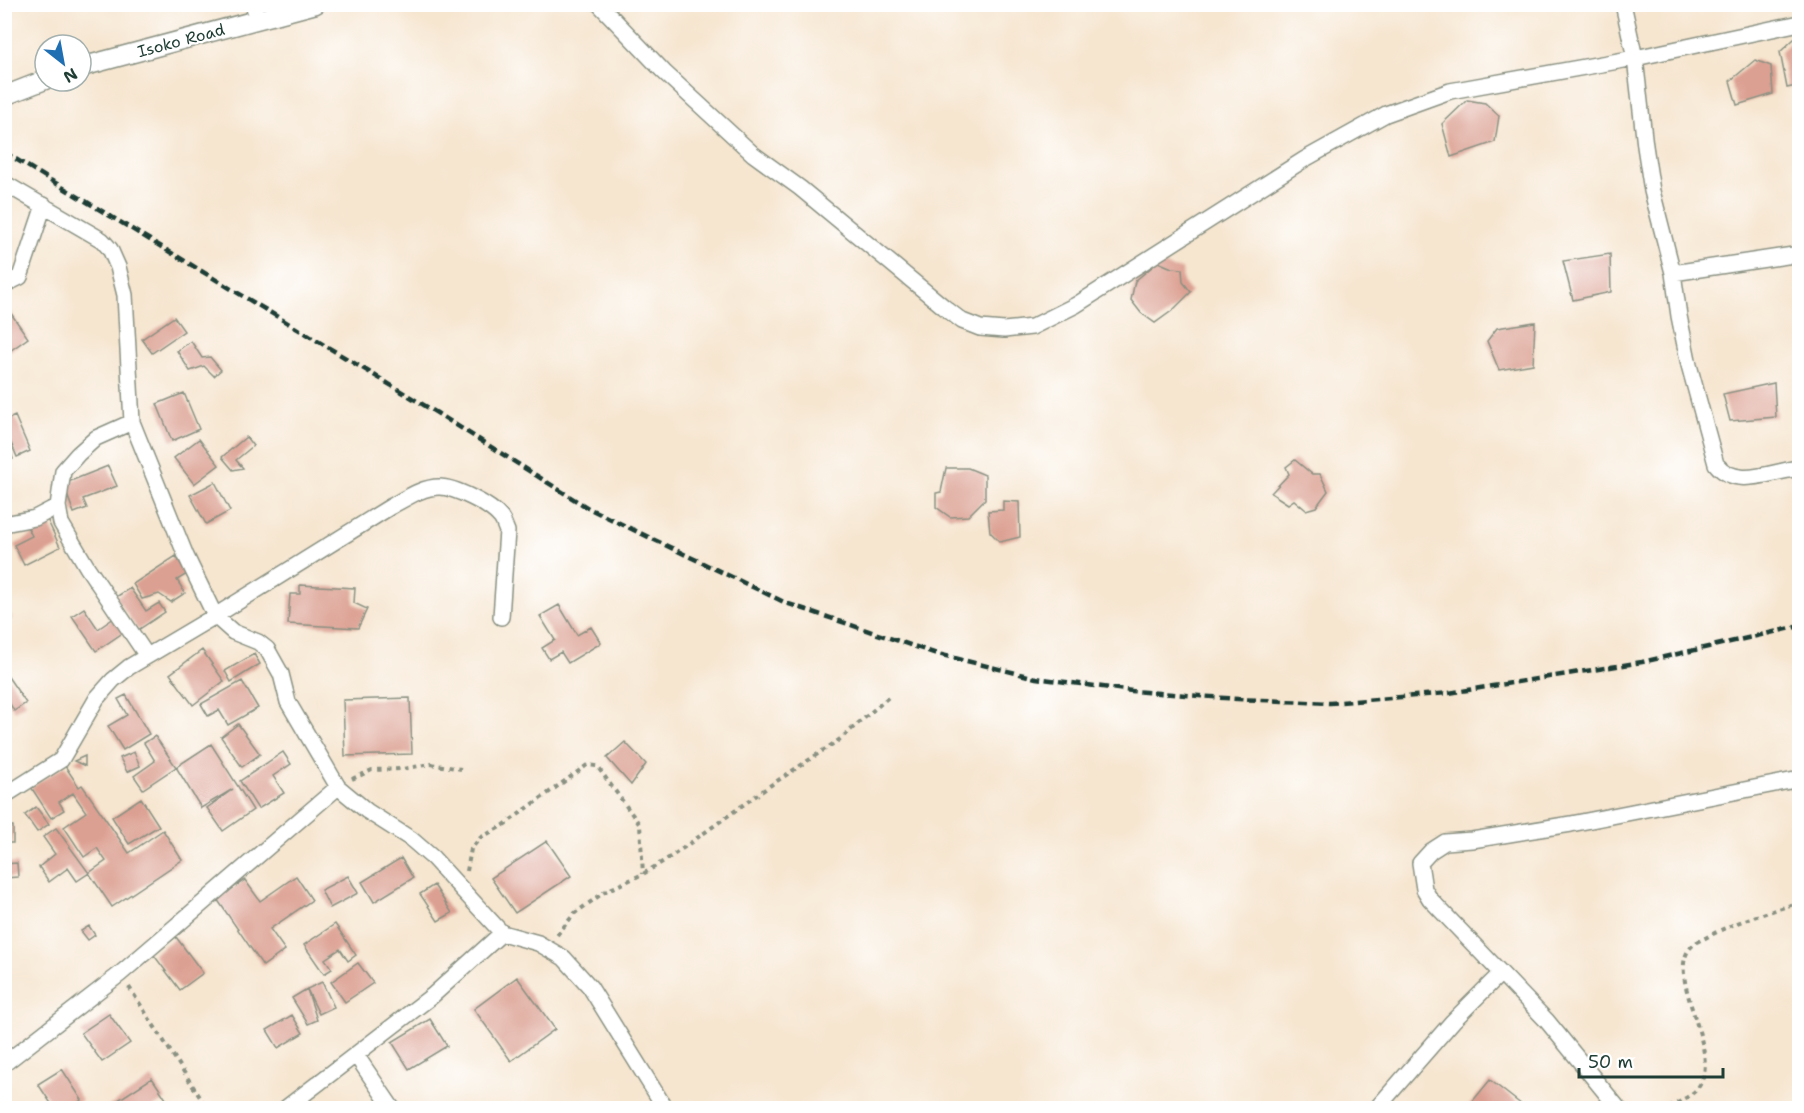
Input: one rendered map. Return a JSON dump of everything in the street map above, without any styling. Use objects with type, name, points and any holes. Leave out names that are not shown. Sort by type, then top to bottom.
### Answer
[{"type":"street","name":"Isoko Road","points":[[93,63],[256,12],[316,4]]},
{"type":"street","points":[[599,4],[664,72],[753,154],[800,188],[962,321],[980,328],[1004,330],[1032,327],[1076,305],[1305,159],[1386,114],[1450,91],[1635,58],[1800,23]]},
{"type":"street","points":[[1623,4],[1635,58],[1652,191],[1673,273],[1689,365],[1716,464],[1723,473],[1732,477],[1760,476],[1800,468]]},
{"type":"street","points":[[4,96],[33,85]]},
{"type":"street","points":[[4,183],[102,240],[110,249],[118,267],[125,295],[132,422],[186,556],[215,616],[233,632],[258,642],[267,649],[281,674],[288,702],[338,787],[367,811],[411,839],[433,858],[502,933],[526,938],[564,958],[590,987],[664,1108]]},
{"type":"street","points":[[4,285],[20,277],[44,205]]},
{"type":"street","points":[[1673,273],[1800,254]]},
{"type":"street","points":[[132,422],[96,438],[63,471],[58,506],[61,524],[147,656]]},
{"type":"street","points":[[4,796],[61,760],[98,698],[113,680],[129,667],[390,507],[415,494],[437,487],[452,489],[491,509],[503,519],[507,531],[501,617]]},
{"type":"street","points":[[4,524],[35,518],[58,506]]},
{"type":"street","points":[[1618,1108],[1547,1021],[1430,899],[1424,889],[1420,863],[1431,851],[1445,842],[1472,840],[1571,824],[1800,779]]},
{"type":"street","points":[[4,1064],[120,974],[338,787]]},
{"type":"street","points":[[286,1108],[432,996],[502,933]]},
{"type":"street","points":[[1377,1108],[1453,1021],[1501,973]]},
{"type":"street","points":[[356,1055],[392,1108]]},
{"type":"path","points":[[546,947],[575,913],[606,891],[643,874],[838,740],[891,695]]},
{"type":"path","points":[[338,787],[372,770],[402,769],[431,764],[461,769]]},
{"type":"path","points":[[463,891],[471,849],[480,838],[504,825],[587,765],[597,766],[640,825],[643,874]]},
{"type":"path","points":[[1669,1108],[1696,1090],[1704,1072],[1701,1037],[1683,977],[1684,959],[1693,945],[1736,922],[1800,902]]},
{"type":"path","points":[[120,974],[207,1108]]},
{"type":"building","points":[[1794,39],[1800,40],[1800,85],[1787,88],[1780,52]]},
{"type":"building","points":[[1755,60],[1771,66],[1773,94],[1737,105],[1730,81]]},
{"type":"building","points":[[1467,100],[1485,103],[1499,116],[1495,142],[1451,157],[1442,124]]},
{"type":"building","points":[[1610,254],[1611,292],[1573,300],[1563,261]]},
{"type":"building","points":[[1158,262],[1172,268],[1182,269],[1183,282],[1191,292],[1173,310],[1155,323],[1141,313],[1131,300],[1135,281]]},
{"type":"building","points":[[10,312],[28,338],[7,353],[4,348],[4,315]]},
{"type":"building","points":[[174,317],[184,331],[152,353],[142,339]]},
{"type":"building","points":[[1535,322],[1533,364],[1499,370],[1487,341],[1497,328]]},
{"type":"building","points":[[191,341],[202,358],[210,357],[221,370],[214,376],[204,366],[190,371],[177,351]]},
{"type":"building","points":[[1774,383],[1776,417],[1730,421],[1723,394]]},
{"type":"building","points":[[184,393],[199,429],[172,441],[157,404]]},
{"type":"building","points":[[15,416],[30,451],[17,457],[8,436],[4,437],[4,421]]},
{"type":"building","points":[[246,437],[253,446],[236,460],[243,468],[233,470],[222,457]]},
{"type":"building","points":[[199,439],[219,465],[194,484],[174,458]]},
{"type":"building","points":[[9,446],[13,459],[4,462],[4,447]]},
{"type":"building","points":[[1295,460],[1312,474],[1320,474],[1328,491],[1316,507],[1306,510],[1294,500],[1288,504],[1271,493],[1289,474],[1286,467]]},
{"type":"building","points":[[108,466],[117,486],[83,499],[87,508],[74,513],[63,484]]},
{"type":"building","points":[[946,468],[968,468],[985,475],[985,499],[968,516],[950,517],[936,507],[936,493],[941,492]]},
{"type":"building","points":[[215,482],[230,511],[206,524],[190,495]]},
{"type":"building","points":[[1003,501],[1019,502],[1020,537],[1000,542],[990,532],[988,511],[1003,510]]},
{"type":"building","points":[[47,519],[60,547],[24,565],[14,545],[32,536],[28,528]]},
{"type":"building","points":[[176,556],[187,574],[177,580],[185,593],[171,602],[159,594],[142,599],[133,584]]},
{"type":"building","points":[[300,585],[355,588],[354,603],[367,609],[358,628],[288,624],[290,594],[300,594]]},
{"type":"building","points":[[130,588],[146,611],[159,603],[165,612],[138,630],[116,597]]},
{"type":"building","points":[[4,605],[12,618],[4,623]]},
{"type":"building","points":[[559,605],[577,635],[591,627],[601,643],[568,663],[561,652],[549,659],[542,648],[555,640],[540,616]]},
{"type":"building","points":[[84,608],[98,629],[114,618],[124,632],[96,651],[72,616]]},
{"type":"building","points":[[202,650],[224,681],[193,705],[170,674]]},
{"type":"building","points":[[254,654],[260,664],[231,682],[225,671]]},
{"type":"building","points":[[4,671],[26,703],[14,711],[10,704],[4,707]]},
{"type":"building","points":[[242,681],[258,708],[228,725],[219,710],[208,716],[201,704]]},
{"type":"building","points":[[126,695],[149,734],[123,750],[108,726],[127,715],[118,699]]},
{"type":"building","points":[[410,698],[412,754],[345,756],[343,700]]},
{"type":"building","points":[[238,724],[260,754],[242,767],[221,737]]},
{"type":"building","points":[[155,736],[176,767],[143,789],[134,776],[155,761],[144,743]]},
{"type":"building","points":[[625,742],[646,764],[631,785],[607,758]]},
{"type":"building","points":[[211,744],[253,810],[223,831],[207,808],[233,789],[201,808],[176,767]]},
{"type":"building","points":[[134,752],[140,766],[127,772],[120,758]]},
{"type":"building","points":[[283,752],[291,764],[273,776],[284,793],[258,809],[240,781]]},
{"type":"building","points":[[85,756],[85,766],[74,761]]},
{"type":"building","points":[[65,766],[79,787],[82,785],[129,853],[163,830],[182,860],[112,907],[89,873],[106,861],[97,848],[84,857],[64,827],[86,812],[73,793],[59,802],[64,810],[51,818],[31,787]]},
{"type":"building","points":[[141,798],[159,826],[129,844],[112,817]]},
{"type":"building","points":[[36,807],[49,824],[37,832],[25,815]]},
{"type":"building","points":[[4,826],[13,826],[13,843],[4,843]]},
{"type":"building","points":[[56,828],[89,873],[77,881],[68,868],[49,882],[39,867],[55,854],[43,837]]},
{"type":"building","points":[[547,841],[571,876],[515,913],[491,878]]},
{"type":"building","points":[[401,858],[413,878],[374,902],[362,882]]},
{"type":"building","points":[[17,863],[18,877],[4,878],[4,864]]},
{"type":"building","points":[[296,876],[312,900],[270,929],[285,950],[263,966],[217,899],[245,880],[260,901]]},
{"type":"building","points":[[348,876],[358,893],[330,908],[321,890]]},
{"type":"building","points":[[434,885],[452,913],[438,921],[420,894]]},
{"type":"building","points":[[335,924],[356,955],[348,961],[340,949],[325,959],[332,969],[324,974],[304,945]]},
{"type":"building","points":[[89,926],[95,935],[88,940],[81,931]]},
{"type":"building","points":[[176,937],[203,973],[180,990],[153,954]]},
{"type":"building","points":[[358,963],[373,983],[345,1002],[331,982]]},
{"type":"building","points":[[517,977],[555,1029],[511,1061],[474,1009]]},
{"type":"building","points":[[322,982],[334,1007],[319,1014],[307,989]]},
{"type":"building","points":[[307,989],[317,1020],[308,1024],[292,998]]},
{"type":"building","points":[[109,1014],[130,1043],[102,1062],[81,1033]]},
{"type":"building","points":[[292,1015],[303,1033],[278,1048],[267,1030]]},
{"type":"building","points":[[430,1019],[447,1046],[409,1069],[392,1042]]},
{"type":"building","points":[[62,1069],[82,1100],[69,1108],[54,1108],[38,1084]]},
{"type":"building","points":[[152,1078],[166,1099],[152,1108],[106,1108]]},
{"type":"building","points":[[1490,1080],[1522,1105],[1519,1108],[1467,1108]]},
{"type":"railway","points":[[4,152],[437,413],[588,508],[786,603],[934,653],[1036,678],[1132,691],[1330,703],[1449,693],[1642,662],[1800,626]]}]
